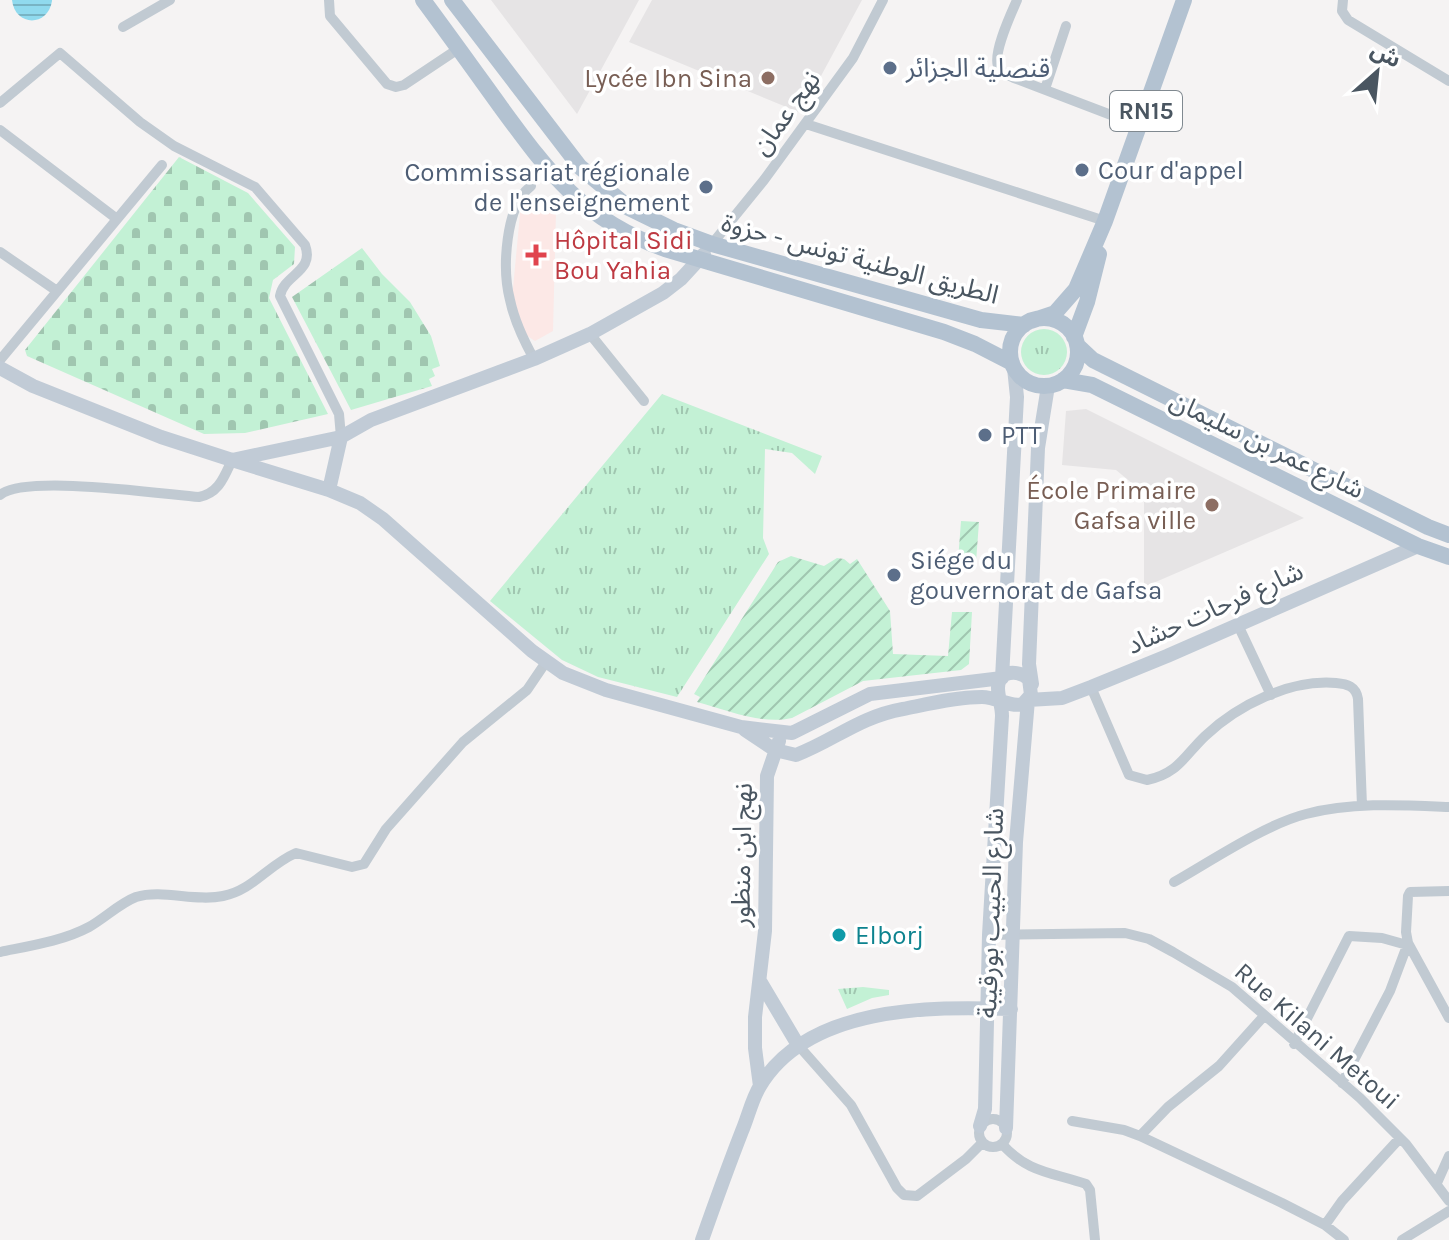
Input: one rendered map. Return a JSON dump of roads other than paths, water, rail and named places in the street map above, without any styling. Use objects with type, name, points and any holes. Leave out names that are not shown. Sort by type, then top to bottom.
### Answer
[{"type":"main road","name":"الطريق الوطنية تونس - حزوة","points":[[423,0],[560,184],[583,205],[635,239],[944,332],[975,344],[1013,365]]},
{"type":"main road","name":"الطريق الوطنية تونس - حزوة","points":[[452,0],[559,141],[594,181],[646,218],[712,244],[981,320],[1027,323]]},
{"type":"main road","name":"RN15","points":[[1027,323],[1055,313],[1071,297],[1105,221],[1184,0]]},
{"type":"main road","name":"RN15","points":[[1075,341],[1094,278],[1105,221]]},
{"type":"main road","points":[[1039,319],[1056,321],[1069,330],[1075,341],[1075,365],[1056,383],[1028,382],[1013,365],[1010,346],[1018,331],[1027,323],[1039,319]]},
{"type":"main road","name":"شارع عمر بن سليمان","points":[[1075,341],[1093,360],[1449,535]]},
{"type":"main road","name":"شارع عمر بن سليمان","points":[[1056,383],[1092,385],[1418,546],[1449,557]]},
{"type":"street","points":[[123,27],[170,0]]},
{"type":"street","points":[[329,0],[330,16],[387,84],[396,87],[404,85],[458,49]]},
{"type":"street","name":"نهج عمان","points":[[712,244],[806,124],[865,39],[883,0]]},
{"type":"street","points":[[1017,0],[999,47],[999,68],[1014,78],[1140,126]]},
{"type":"street","points":[[1343,0],[1342,11],[1348,20],[1449,81]]},
{"type":"street","points":[[1045,89],[1066,26]]},
{"type":"street","points":[[0,103],[60,53],[140,122],[174,146],[255,187],[305,245],[308,251],[306,265],[283,286],[280,296],[339,414],[341,437],[329,490]]},
{"type":"street","points":[[806,124],[1105,221]]},
{"type":"street","points":[[0,130],[117,219]]},
{"type":"street","points":[[0,360],[162,165]]},
{"type":"street","points":[[531,186],[522,193],[516,204],[508,240],[506,269],[509,299],[534,359]]},
{"type":"street","points":[[0,495],[13,488],[81,486],[199,497],[215,491],[232,460],[341,437],[371,420],[534,359],[590,334],[663,293],[681,279],[712,244]]},
{"type":"street","points":[[0,252],[57,291]]},
{"type":"street","points":[[590,334],[644,401]]},
{"type":"street","points":[[1002,699],[998,688],[1002,678],[1017,397],[1013,365]]},
{"type":"street","points":[[0,368],[33,386],[146,432],[329,490],[360,503],[383,519],[546,662],[573,678],[606,690],[741,727],[792,733],[870,694],[1002,678],[1016,671],[1026,675],[1032,684]]},
{"type":"street","points":[[741,727],[775,750],[796,755],[860,721],[901,709],[981,697],[1002,699],[1012,705],[1028,700],[1032,684],[1029,664],[1038,448],[1056,383]]},
{"type":"street","points":[[1009,537],[1034,538]]},
{"type":"street","name":"شارع فرحات حشاد","points":[[1028,700],[1062,698],[1091,687],[1418,546]]},
{"type":"street","points":[[1004,606],[1031,607]]},
{"type":"street","points":[[1238,625],[1271,695]]},
{"type":"street","points":[[0,952],[86,929],[135,898],[149,895],[219,897],[237,892],[248,887],[270,867],[296,853],[352,867],[360,866],[368,860],[386,829],[463,742],[527,690],[546,662]]},
{"type":"street","points":[[1091,687],[1129,775],[1143,780],[1163,775],[1180,765],[1223,720],[1271,695],[1302,685],[1322,683],[1353,687],[1357,691],[1362,806]]},
{"type":"street","name":"شارع الحبيب بورقيبة","points":[[980,1126],[985,1109],[989,935],[1002,699]]},
{"type":"street","name":"شارع الحبيب بورقيبة","points":[[1006,1128],[1016,842],[1028,700]]},
{"type":"street","name":"نهج ابن منظور","points":[[760,1086],[755,1017],[768,872],[767,776],[782,733]]},
{"type":"street","points":[[1174,882],[1285,821],[1306,814],[1362,806],[1449,807]]},
{"type":"street","points":[[1342,1083],[1390,991],[1407,944],[1410,892],[1449,891]]},
{"type":"street","name":"Rue Kilani Metoui","points":[[989,935],[1125,933],[1149,939],[1232,987],[1342,1083],[1400,1138],[1449,1201]]},
{"type":"street","points":[[1294,1044],[1349,936],[1382,938],[1407,944],[1449,1018]]},
{"type":"street","points":[[760,981],[798,1045],[851,1105],[897,1188],[904,1195],[917,1196],[982,1143]]},
{"type":"street","points":[[702,1240],[760,1086],[798,1045],[853,1022],[889,1013],[1011,1009]]},
{"type":"street","points":[[1140,1136],[1168,1107],[1219,1066],[1264,1016]]},
{"type":"street","points":[[996,1119],[1006,1128],[1007,1137],[1002,1144],[994,1147],[982,1143],[978,1135],[980,1126],[986,1120],[996,1119]]},
{"type":"street","points":[[1072,1121],[1124,1130],[1140,1136],[1325,1225],[1344,1240]]},
{"type":"street","points":[[1325,1225],[1342,1201],[1400,1138]]},
{"type":"street","points":[[1002,1144],[1016,1160],[1032,1168],[1086,1184],[1090,1190],[1095,1240]]},
{"type":"street","points":[[1437,1183],[1449,1156]]},
{"type":"street","points":[[1402,1240],[1449,1211]]},
{"type":"water","points":[[12,0],[52,1],[44,16],[32,20],[19,15]]},
{"type":"place","name":"قنصلية الجزائر","points":[[890,68]]},
{"type":"place","name":"Lycée Ibn Sina","points":[[768,78]]},
{"type":"place","name":"Cour d'appel","points":[[1082,170]]},
{"type":"place","name":"Commissariat régionale de l'enseignement","points":[[706,187]]},
{"type":"place","name":"Hôpital Sidi Bou Yahia","points":[[536,255]]},
{"type":"place","name":"PTT","points":[[985,435]]},
{"type":"place","name":"École Primaire Gafsa ville","points":[[1212,505]]},
{"type":"place","name":"Siége du gouvernorat de Gafsa","points":[[894,575]]},
{"type":"place","name":"Elborj","points":[[839,935]]}]
